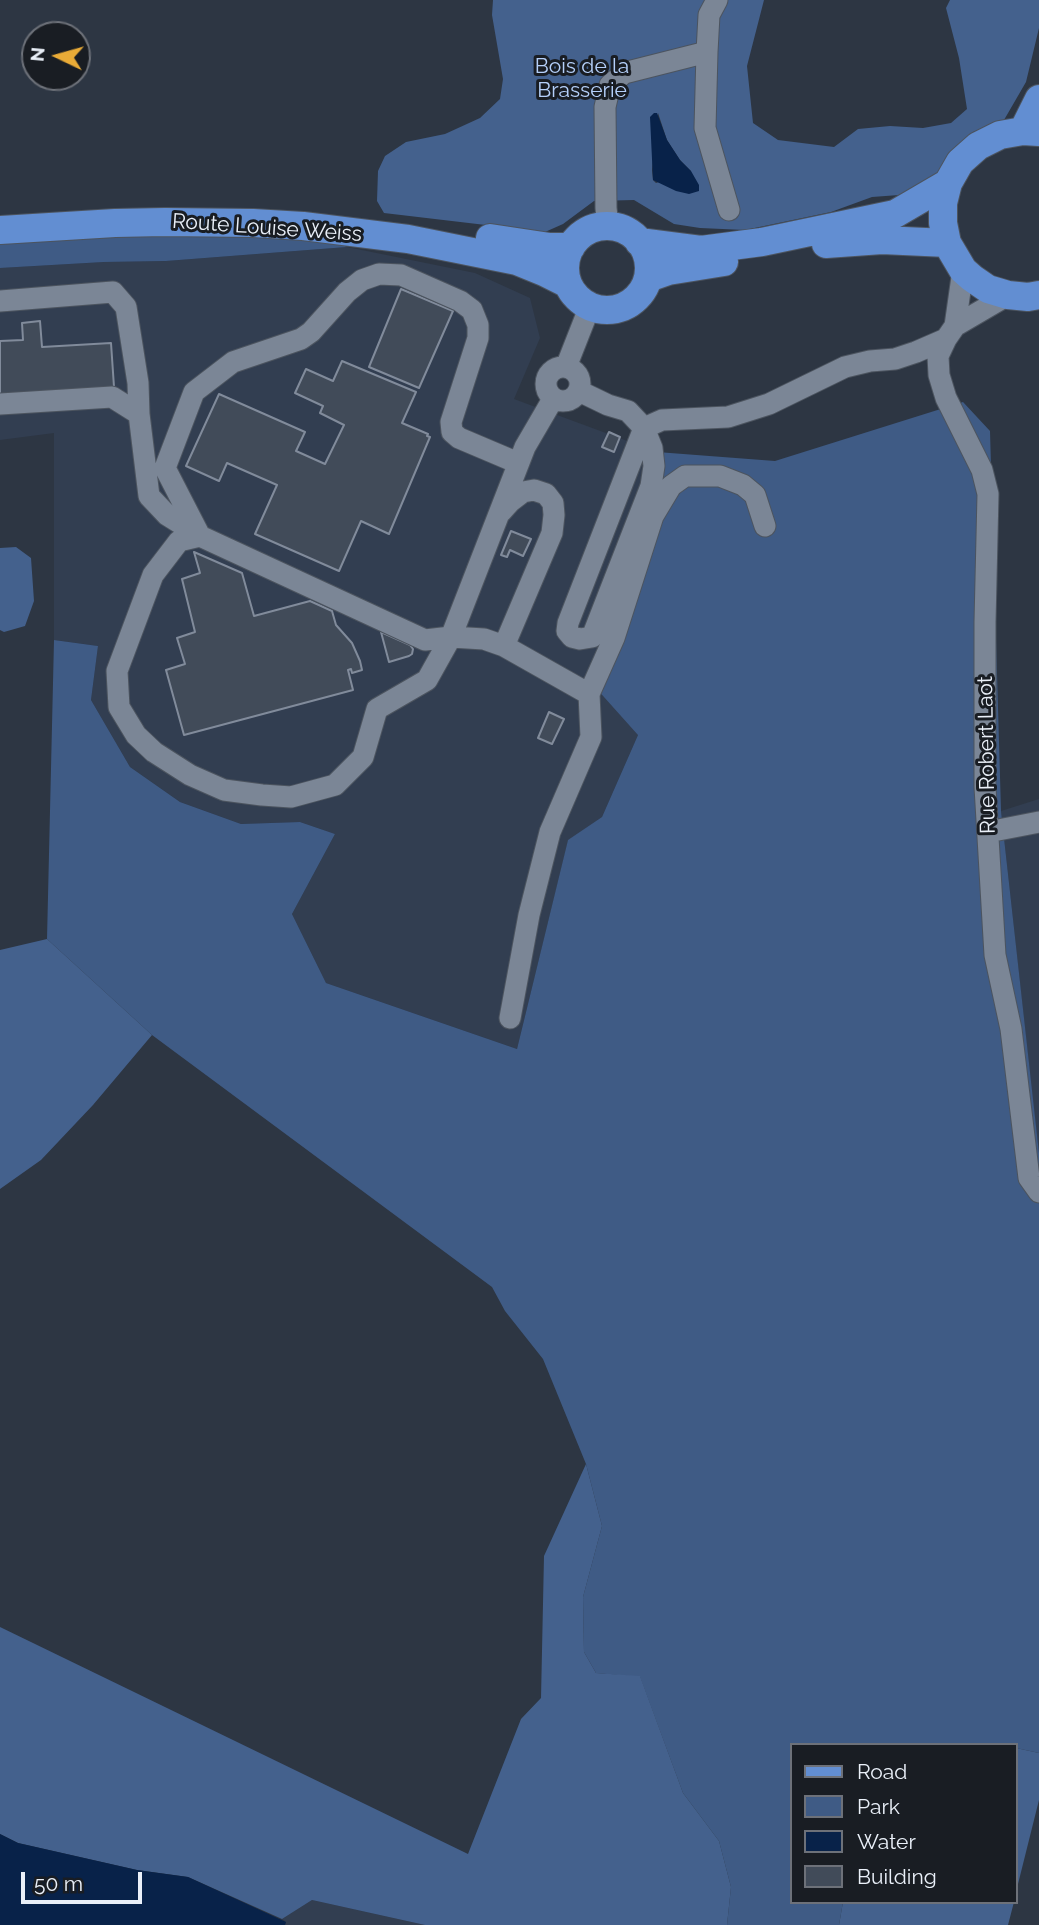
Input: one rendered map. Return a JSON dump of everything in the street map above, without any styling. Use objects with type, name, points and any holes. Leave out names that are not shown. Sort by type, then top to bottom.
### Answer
[{"type":"main road","points":[[1039,99],[1031,132],[1000,135],[978,145],[960,162],[948,183],[943,203],[947,243],[963,270],[988,289],[1007,295],[1039,295]]},
{"type":"main road","points":[[639,242],[701,250],[762,242],[895,214],[948,183]]},
{"type":"main road","name":"Route Louise Weiss","points":[[0,213],[165,203],[305,209],[406,222],[520,243],[571,247]]},
{"type":"main road","name":"Route Louise Weiss","points":[[0,230],[165,222],[303,226],[408,239],[517,261],[568,284]]},
{"type":"main road","points":[[608,226],[625,231],[639,242],[648,259],[648,278],[638,297],[630,304],[600,310],[581,301],[573,293],[568,284],[565,265],[571,247],[583,234],[608,226]]},
{"type":"main road","points":[[648,278],[668,271],[825,244],[882,240],[947,243]]},
{"type":"street","points":[[717,0],[709,15],[705,128],[729,210]]},
{"type":"street","points":[[608,226],[605,107],[610,85],[624,73],[707,52]]},
{"type":"street","name":"Rue Robert Laot","points":[[963,270],[950,333],[938,356],[939,375],[946,398],[982,470],[988,494],[985,787],[995,956],[1012,1029],[1029,1178],[1039,1192]]},
{"type":"street","points":[[200,536],[164,468],[194,393],[233,362],[301,340],[347,292],[362,280],[379,274],[401,275],[460,301],[472,310],[478,325],[478,338],[451,422],[452,432],[459,438],[521,455]]},
{"type":"street","points":[[0,300],[113,292],[126,307],[138,383],[149,496],[167,515],[200,536],[425,640],[451,637],[484,639],[504,646],[589,694]]},
{"type":"street","points":[[579,391],[628,411],[644,428],[652,448],[654,466],[651,486],[592,637],[580,639],[572,637],[567,631],[568,623],[644,428],[662,421],[728,417],[769,404],[845,367],[870,360],[895,359],[916,352],[1007,295]]},
{"type":"street","points":[[566,367],[590,306]]},
{"type":"street","points":[[554,369],[572,369],[579,379],[579,391],[564,402],[553,399],[546,390],[546,379],[554,369]]},
{"type":"street","points":[[0,404],[111,397],[139,414]]},
{"type":"street","points":[[200,536],[179,541],[153,575],[117,671],[119,707],[136,735],[154,752],[190,775],[224,790],[291,797],[335,785],[363,757],[377,709],[427,680],[451,637],[521,455],[553,399]]},
{"type":"street","points":[[510,1018],[529,915],[550,832],[591,737],[589,694],[614,638],[653,516],[671,486],[685,476],[720,476],[743,485],[755,495],[765,526]]},
{"type":"street","points":[[498,516],[523,492],[546,494],[553,503],[552,533],[504,646]]},
{"type":"street","points":[[988,832],[1039,822]]},
{"type":"shaded area","points":[[347,247],[475,273],[530,298],[540,338],[514,399],[657,452],[638,735],[602,817],[568,841],[517,1049],[326,983],[292,914],[335,834],[300,822],[241,824],[180,802],[130,767],[91,700],[98,646],[54,640],[54,433],[0,440],[0,268],[166,261]]},
{"type":"shaded area","points":[[1039,799],[1039,1155],[1001,811]]},
{"type":"shaded area","points":[[312,1900],[425,1925],[285,1925],[286,1922],[282,1919]]},
{"type":"green space","name":"Bois de la Brasserie","points":[[493,0],[764,0],[747,66],[753,123],[778,140],[834,147],[858,129],[890,126],[923,128],[951,123],[967,109],[959,58],[946,8],[950,0],[1039,0],[1039,28],[1026,82],[1004,120],[973,132],[928,188],[899,195],[872,197],[831,212],[745,230],[674,224],[634,200],[594,201],[563,224],[545,232],[384,213],[377,201],[378,171],[385,156],[406,142],[445,134],[480,118],[500,99],[503,79],[492,15]],"holes":[[[658,113],[667,140],[691,171],[656,183],[652,170]]]},
{"type":"green space","points":[[266,215],[347,247],[166,261],[0,268],[0,220]]},
{"type":"green space","points":[[963,402],[990,431],[1001,811],[1039,1153],[1039,1753],[1018,1748],[1018,1743],[790,1743],[790,1904],[843,1904],[839,1925],[727,1925],[731,1887],[719,1841],[683,1793],[640,1677],[596,1673],[584,1652],[583,1597],[602,1526],[586,1464],[543,1359],[505,1311],[492,1287],[152,1035],[47,939],[54,640],[98,646],[91,700],[130,767],[180,802],[241,824],[300,822],[335,834],[292,914],[326,983],[517,1049],[568,840],[602,817],[638,735],[587,678],[657,481],[657,452],[775,461]]},
{"type":"green space","points":[[16,547],[31,558],[34,601],[25,626],[4,632],[0,630],[0,548]]},
{"type":"green space","points":[[47,939],[152,1035],[93,1105],[41,1160],[0,1189],[0,950]]},
{"type":"green space","points":[[586,1464],[602,1526],[583,1597],[584,1652],[596,1673],[640,1676],[683,1793],[719,1841],[731,1887],[727,1925],[425,1925],[312,1900],[282,1919],[188,1877],[137,1870],[18,1843],[0,1834],[0,1627],[468,1854],[521,1719],[541,1698],[544,1556]]},
{"type":"green space","points":[[1018,1748],[1039,1753],[1039,1800],[1018,1884]]},
{"type":"green space","points":[[843,1904],[1013,1904],[1008,1925],[839,1925]]},
{"type":"water","points":[[657,113],[667,140],[691,171],[699,185],[699,191],[689,194],[676,191],[653,180],[650,117]]},
{"type":"water","points":[[0,1834],[18,1843],[137,1870],[188,1877],[286,1922],[285,1925],[0,1925]]},
{"type":"building","points":[[401,289],[453,311],[419,388],[369,367]]},
{"type":"building","points":[[40,321],[42,347],[111,343],[114,387],[0,395],[0,341],[23,340],[22,323]]},
{"type":"building","points":[[342,361],[416,392],[402,423],[430,437],[389,534],[361,521],[339,571],[255,534],[277,485],[227,463],[219,481],[186,466],[219,394],[305,432],[296,451],[325,464],[344,425],[320,413],[323,406],[295,393],[306,369],[333,381]]},
{"type":"building","points":[[609,432],[620,437],[614,452],[602,447]]},
{"type":"building","points":[[511,531],[531,539],[523,556],[510,550],[507,557],[501,555]]},
{"type":"building","points":[[194,552],[242,573],[254,616],[310,601],[332,611],[336,625],[352,643],[360,661],[362,670],[352,673],[351,669],[348,670],[353,690],[184,735],[166,670],[185,664],[177,638],[195,632],[182,579],[200,573]]},
{"type":"building","points":[[381,632],[410,645],[412,654],[389,662]]},
{"type":"building","points":[[549,712],[564,719],[552,744],[538,738]]}]
